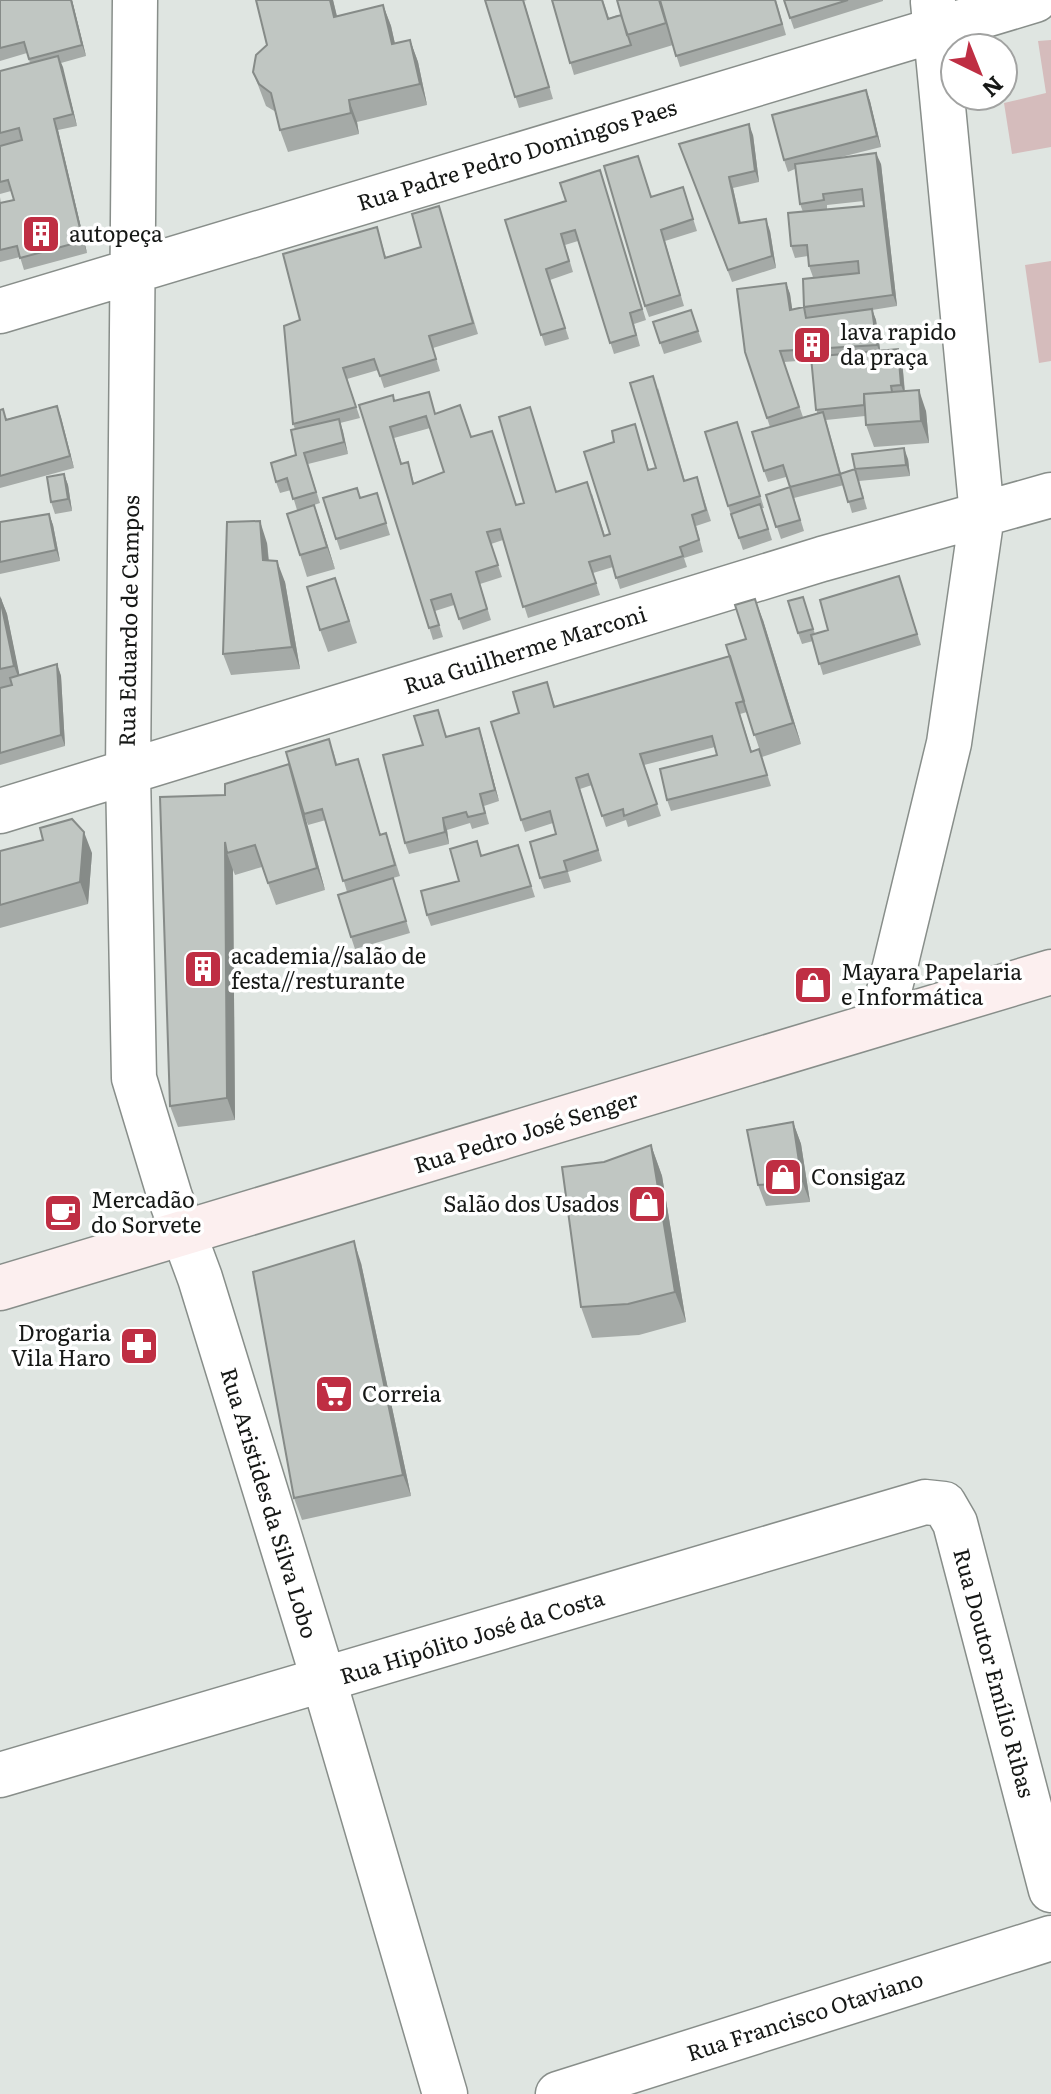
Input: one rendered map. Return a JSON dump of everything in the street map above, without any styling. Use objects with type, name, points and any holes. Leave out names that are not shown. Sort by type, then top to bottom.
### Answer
[{"type":"main road","name":"Rua Pedro José Senger","points":[[0,1288],[715,1076],[882,1020],[1051,972]]},
{"type":"street","name":"Rua Eduardo de Campos","points":[[135,0],[128,773],[134,1078],[184,1235]]},
{"type":"street","name":"Rua Padre Pedro Domingos Paes","points":[[0,311],[934,15],[1035,0]]},
{"type":"street","points":[[882,1020],[949,743],[982,515],[934,15]]},
{"type":"street","name":"Rua Guilherme Marconi","points":[[0,811],[792,568],[1051,495]]},
{"type":"street","name":"Rua Aristides da Silva Lobo","points":[[184,1235],[324,1681],[445,2094]]},
{"type":"street","name":"Rua Hipólito José da Costa","points":[[0,1775],[925,1502],[944,1504]]},
{"type":"street","name":"Rua Doutor Emílio Ribas","points":[[944,1504],[955,1523],[1051,1890]]},
{"type":"street","name":"Rua Francisco Otaviano","points":[[558,2094],[1051,1938]]},
{"type":"shaded area","points":[[1051,40],[1051,147],[1012,154],[1005,112],[1019,112],[1019,99],[1046,93],[1038,41]]},
{"type":"shaded area","points":[[1051,261],[1051,361],[1039,363],[1025,265]]},
{"type":"building","points":[[0,0],[71,0],[82,45],[29,59],[24,42],[0,48]]},
{"type":"building","points":[[256,0],[330,0],[334,17],[383,5],[392,44],[410,40],[420,84],[349,100],[351,113],[280,130],[271,93],[259,84],[253,72],[256,55],[267,45]]},
{"type":"building","points":[[485,0],[523,0],[549,87],[515,97]]},
{"type":"building","points":[[552,0],[602,0],[608,19],[621,15],[631,45],[570,63]]},
{"type":"building","points":[[617,0],[659,0],[666,23],[627,35]]},
{"type":"building","points":[[660,0],[775,0],[782,24],[676,56]]},
{"type":"building","points":[[784,0],[848,0],[790,18]]},
{"type":"building","points":[[58,56],[73,114],[54,119],[83,241],[20,258],[17,246],[0,250],[0,203],[14,200],[8,180],[0,182],[0,146],[22,140],[19,128],[0,133],[0,71]]},
{"type":"building","points":[[866,90],[877,136],[784,160],[772,115]]},
{"type":"building","points":[[749,124],[755,171],[729,177],[739,223],[766,219],[772,256],[728,270],[679,144]]},
{"type":"building","points":[[876,153],[893,295],[804,307],[803,279],[859,273],[858,261],[809,266],[807,245],[791,246],[788,213],[864,206],[862,189],[823,194],[824,200],[800,204],[795,164]]},
{"type":"building","points":[[638,156],[651,197],[683,187],[693,219],[661,230],[680,295],[645,306],[604,166]]},
{"type":"building","points":[[600,170],[642,309],[630,313],[636,335],[610,343],[575,230],[561,234],[569,261],[546,269],[565,328],[541,335],[505,220],[566,201],[560,183]]},
{"type":"building","points":[[439,206],[473,323],[429,336],[436,359],[380,376],[374,359],[343,368],[356,407],[293,424],[284,326],[300,320],[283,254],[377,227],[385,258],[421,247],[412,214]]},
{"type":"building","points":[[786,283],[790,310],[804,307],[806,318],[872,309],[877,345],[780,351],[799,407],[767,418],[745,352],[737,289]]},
{"type":"building","points":[[691,310],[698,331],[660,343],[653,322]]},
{"type":"building","points":[[898,349],[901,385],[891,386],[892,392],[864,394],[864,405],[816,410],[811,357]]},
{"type":"building","points":[[653,376],[684,481],[697,477],[706,510],[692,515],[699,540],[680,547],[683,556],[616,578],[610,556],[589,562],[596,583],[523,607],[500,529],[487,532],[498,565],[476,572],[487,609],[459,619],[451,594],[431,600],[439,625],[429,628],[359,405],[393,395],[394,401],[429,392],[435,414],[460,405],[471,437],[492,431],[516,505],[524,503],[499,417],[530,407],[556,492],[587,482],[604,536],[610,534],[584,452],[614,442],[612,431],[635,424],[648,470],[656,468],[630,383]],"holes":[[[426,416],[444,472],[413,484],[408,462],[401,464],[390,427]]]},
{"type":"building","points":[[919,390],[921,421],[866,425],[864,394]]},
{"type":"building","points":[[57,406],[70,456],[0,476],[0,410],[3,409],[6,420]]},
{"type":"building","points":[[823,412],[840,474],[790,487],[783,465],[764,471],[752,432]]},
{"type":"building","points":[[339,419],[344,442],[304,453],[316,492],[293,499],[287,478],[276,482],[271,463],[296,455],[291,430]]},
{"type":"building","points":[[737,422],[760,496],[728,506],[705,432]]},
{"type":"building","points":[[904,448],[906,465],[855,469],[852,454]]},
{"type":"building","points":[[855,469],[863,498],[848,502],[840,474]]},
{"type":"building","points":[[64,474],[68,499],[51,502],[47,477]]},
{"type":"building","points":[[790,487],[800,520],[776,527],[766,495]]},
{"type":"building","points":[[357,488],[360,498],[377,493],[386,523],[336,539],[323,498]]},
{"type":"building","points":[[760,504],[768,529],[739,538],[731,514]]},
{"type":"building","points":[[314,505],[327,547],[300,555],[287,514]]},
{"type":"building","points":[[49,514],[56,550],[0,562],[0,522]]},
{"type":"building","points":[[260,521],[263,560],[277,561],[292,647],[223,654],[227,522]]},
{"type":"building","points":[[899,576],[917,634],[819,664],[811,635],[828,630],[820,600]]},
{"type":"building","points":[[335,578],[349,621],[320,630],[307,587]]},
{"type":"building","points":[[803,597],[813,629],[798,633],[788,601]]},
{"type":"building","points":[[0,598],[14,666],[0,669]]},
{"type":"building","points":[[755,599],[793,723],[754,735],[726,645],[746,639],[735,605]]},
{"type":"building","points":[[730,656],[744,701],[736,703],[751,752],[759,749],[767,775],[667,800],[660,769],[717,755],[712,736],[640,754],[657,804],[624,816],[623,809],[602,816],[588,774],[576,778],[598,850],[564,861],[567,871],[540,878],[530,842],[556,834],[550,811],[521,820],[491,722],[519,713],[513,692],[547,682],[554,707]]},
{"type":"building","points":[[57,664],[61,735],[0,753],[0,688],[12,685],[10,678]]},
{"type":"building","points":[[438,710],[446,737],[479,728],[495,790],[480,794],[485,813],[468,817],[466,812],[443,818],[445,832],[405,843],[383,755],[423,745],[414,716]]},
{"type":"building","points":[[329,739],[336,765],[358,759],[380,835],[386,833],[395,865],[343,881],[322,809],[304,814],[286,752]]},
{"type":"building","points":[[289,764],[317,868],[268,883],[255,845],[227,853],[225,842],[227,1098],[170,1106],[160,797],[225,795],[225,784]]},
{"type":"building","points":[[72,819],[84,832],[80,882],[0,905],[0,851],[43,840],[40,828]]},
{"type":"building","points":[[477,841],[481,856],[518,845],[531,886],[427,915],[421,891],[459,881],[450,849]]},
{"type":"building","points":[[393,878],[406,921],[351,937],[338,895]]},
{"type":"building","points":[[793,1122],[802,1181],[758,1185],[747,1130]]},
{"type":"building","points":[[651,1145],[675,1292],[628,1304],[581,1307],[562,1167],[604,1162]]},
{"type":"building","points":[[354,1241],[403,1475],[294,1498],[253,1272]]},
{"type":"place","name":"autopeça","points":[[41,234]]},
{"type":"place","name":"lava rapido da praça","points":[[812,345]]},
{"type":"place","name":"academia//salão de festa//resturante","points":[[203,969]]},
{"type":"place","name":"Mayara Papelaria e Informática","points":[[813,985]]},
{"type":"place","name":"Consigaz","points":[[783,1177]]},
{"type":"place","name":"Salão dos Usados","points":[[647,1204]]},
{"type":"place","name":"Mercadão do Sorvete","points":[[63,1213]]},
{"type":"place","name":"Drogaria Vila Haro","points":[[139,1346]]},
{"type":"place","name":"Correia","points":[[334,1394]]}]
